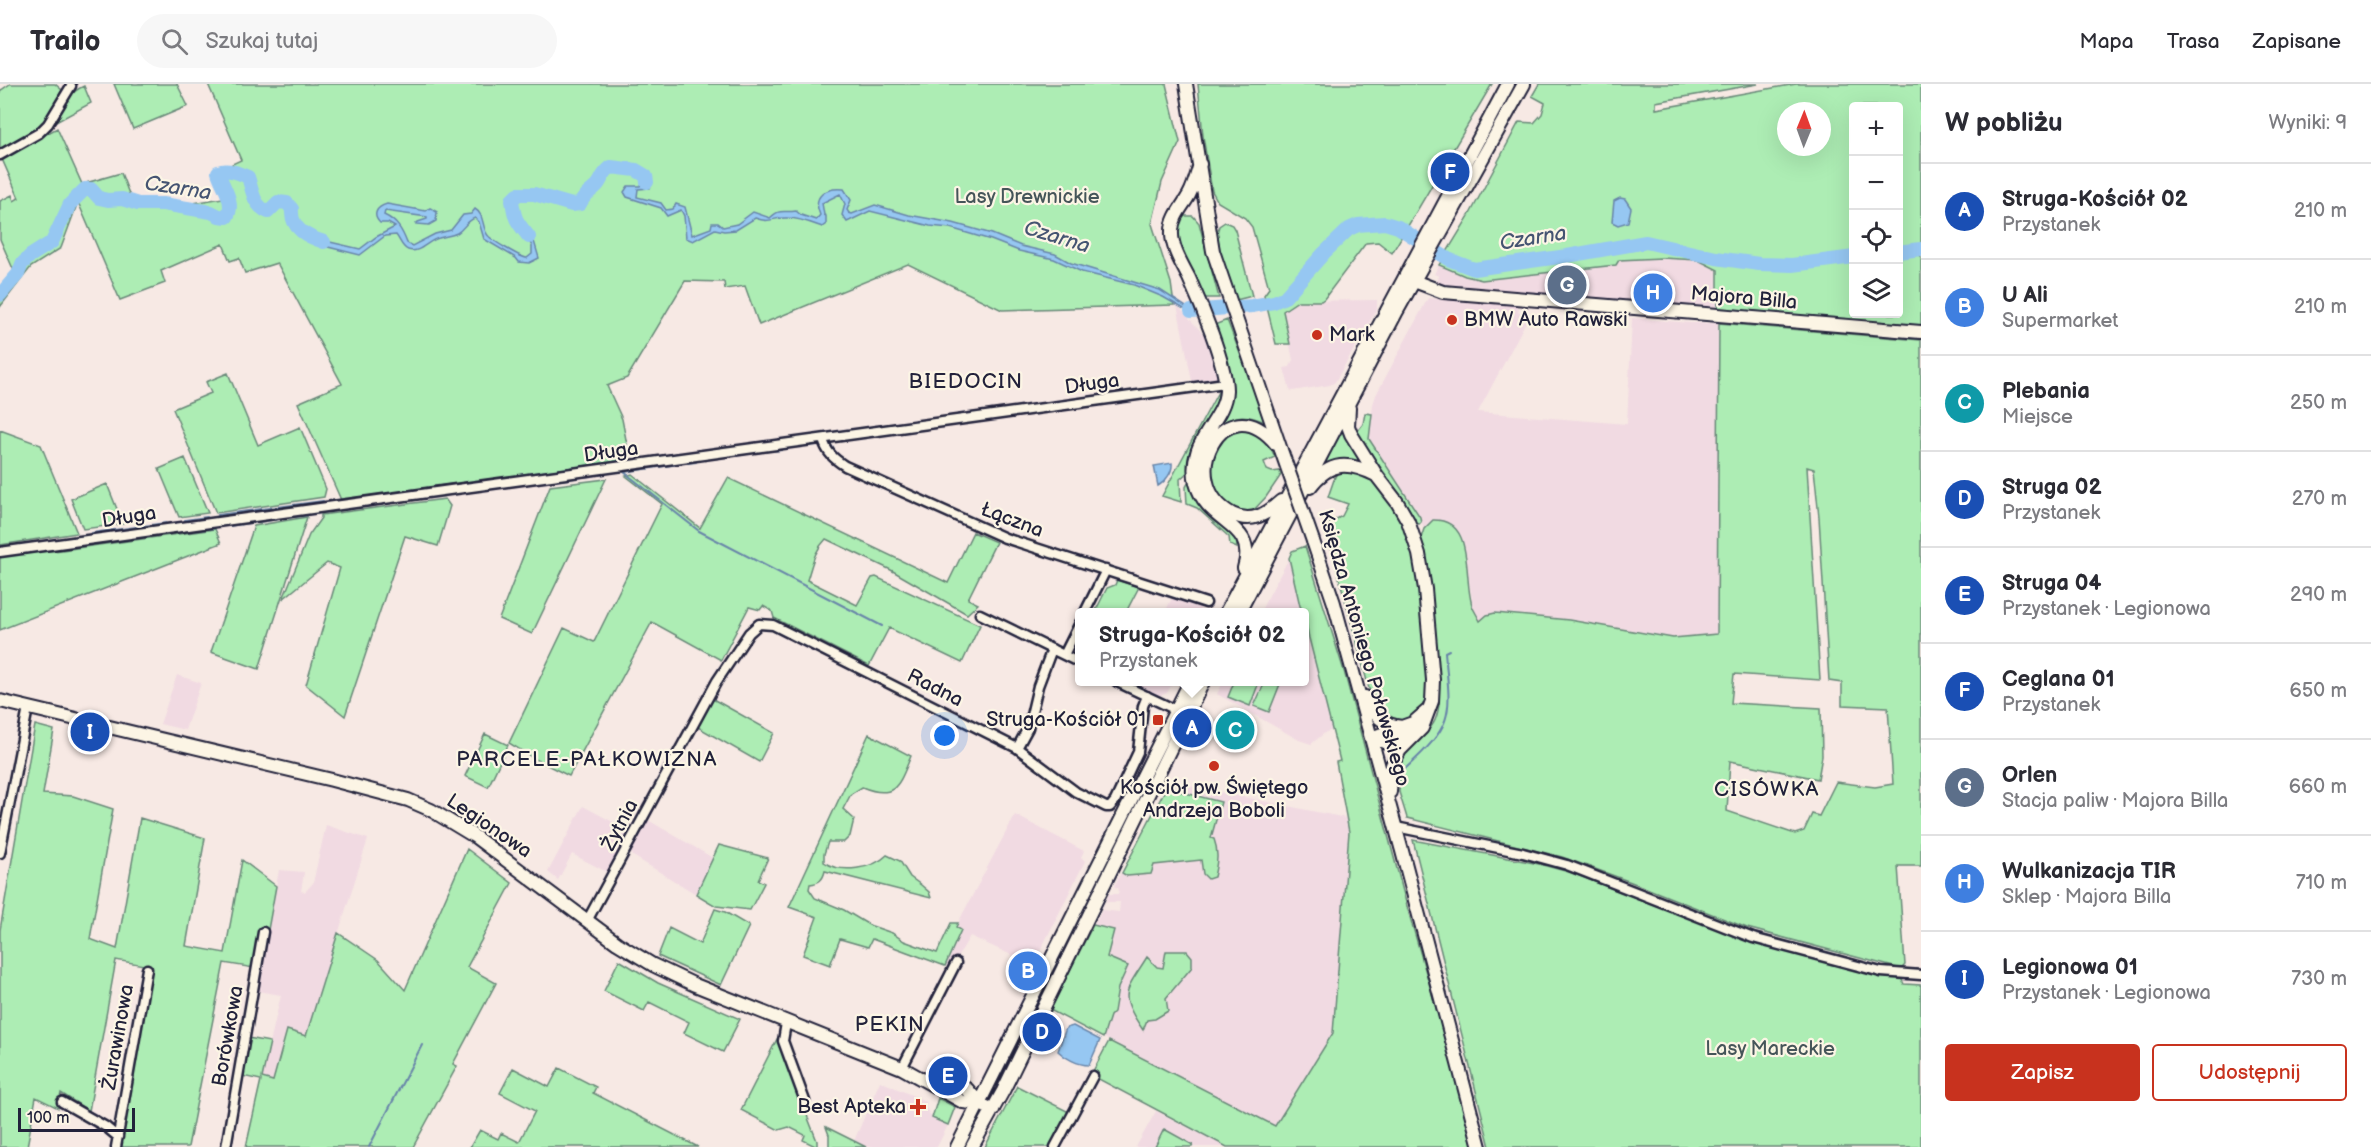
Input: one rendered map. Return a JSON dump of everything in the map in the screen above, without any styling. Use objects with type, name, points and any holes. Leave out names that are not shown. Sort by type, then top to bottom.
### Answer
[{"type":"main road","name":"Księdza Antoniego Poławskiego","points":[[1186,84],[1213,251],[1334,603],[1396,827],[1480,1147]]},
{"type":"main road","points":[[1435,232],[1508,84]]},
{"type":"main road","points":[[1228,608],[1288,493],[1435,232],[1523,92]]},
{"type":"main road","points":[[1200,164],[1190,194],[1172,224],[1172,237],[1208,325],[1225,383],[1225,397],[1200,444],[1195,470],[1197,485],[1203,500],[1213,512],[1243,535],[1247,547],[1246,560],[1238,589]]},
{"type":"main road","points":[[1177,215],[1190,210],[1206,214]]},
{"type":"main road","points":[[1241,608],[1414,281],[1422,255]]},
{"type":"main road","name":"Majora Billa","points":[[1414,281],[1430,289],[1443,292],[1921,332]]},
{"type":"main road","points":[[1351,401],[1347,418],[1351,434],[1403,512],[1419,554],[1425,589],[1433,690],[1431,707],[1426,722],[1400,750],[1392,765],[1390,808]]},
{"type":"main road","points":[[1281,450],[1261,429],[1247,423],[1233,425],[1222,432],[1210,446],[1206,462],[1206,480],[1212,495],[1221,506],[1232,514],[1244,518],[1262,515],[1288,493]]},
{"type":"main road","points":[[1291,512],[1317,478],[1334,467],[1354,466],[1377,476]]},
{"type":"main road","points":[[1356,681],[1376,717],[1387,724],[1403,727]]},
{"type":"main road","points":[[957,1147],[1188,686]]},
{"type":"main road","points":[[972,1147],[993,1110],[1201,686]]},
{"type":"main road","name":"Legionowa","points":[[0,701],[408,800],[431,810],[474,836],[617,943],[653,965],[695,985],[918,1076],[967,1089],[980,1104],[993,1110]]},
{"type":"main road","points":[[1371,738],[1403,727],[1421,717],[1431,707]]},
{"type":"main road","points":[[1371,738],[1388,743],[1416,734]]},
{"type":"street","points":[[0,155],[39,133],[48,124],[72,85]]},
{"type":"street","name":"Długa","points":[[0,552],[1225,383]]},
{"type":"street","name":"Łączna","points":[[823,439],[827,450],[835,460],[858,473],[1005,538],[1206,603]]},
{"type":"street","points":[[1087,608],[1106,570]]},
{"type":"street","points":[[980,614],[1075,660]]},
{"type":"street","name":"Radna","points":[[759,624],[773,625],[1017,748],[1076,792],[1106,807],[1110,807],[1138,752],[1143,706],[1147,696]]},
{"type":"street","name":"Żytnia","points":[[587,921],[717,681],[749,633],[759,624]]},
{"type":"street","points":[[1064,655],[1075,633]]},
{"type":"street","points":[[1017,748],[1028,728],[1038,686],[1052,649]]},
{"type":"street","points":[[1127,686],[1176,710]]},
{"type":"street","points":[[0,853],[28,708]]},
{"type":"street","points":[[1396,827],[1522,853],[1567,865],[1754,938],[1870,970],[1921,975]]},
{"type":"street","name":"Borówkowa","points":[[226,1147],[263,932]]},
{"type":"street","points":[[902,1068],[956,963]]},
{"type":"street","name":"Żurawinowa","points":[[116,1147],[147,969]]},
{"type":"street","points":[[786,1023],[783,1041],[805,1101]]},
{"type":"street","points":[[1055,1147],[1093,1076]]},
{"type":"street","points":[[62,1102],[118,1137]]},
{"type":"shaded area","points":[[1662,258],[1698,260],[1718,270],[1718,308],[1436,284],[1439,276],[1434,274],[1439,265],[1465,276],[1530,275],[1619,260]]},
{"type":"shaded area","points":[[1428,298],[1516,305],[1518,312],[1528,318],[1478,412],[1627,424],[1632,318],[1719,323],[1717,634],[1673,638],[1569,620],[1535,617],[1480,621],[1473,607],[1462,537],[1433,520],[1424,529],[1420,517],[1369,439],[1376,395]]},
{"type":"shaded area","points":[[1377,300],[1377,309],[1335,382],[1330,385],[1290,390],[1284,368],[1290,367],[1293,360],[1283,311],[1298,301]]},
{"type":"shaded area","points":[[1177,305],[1206,337],[1219,378],[1192,381]]},
{"type":"shaded area","points":[[1289,558],[1302,608],[1262,608]]},
{"type":"shaded area","points":[[1172,598],[1201,607],[1201,608],[1167,608]]},
{"type":"shaded area","points":[[1309,636],[1333,730],[1326,732],[1311,744],[1299,740],[1217,694],[1221,686],[1309,686]]},
{"type":"shaded area","points":[[177,675],[201,683],[185,730],[160,724]]},
{"type":"shaded area","points":[[1140,686],[1171,686],[1167,693],[1159,696]]},
{"type":"shaded area","points":[[1170,782],[1346,818],[1349,832],[1333,1033],[1275,1126],[1050,1010],[1102,910],[1119,912],[1120,902],[1106,902],[1109,894],[1118,894],[1119,889],[1114,886]]},
{"type":"shaded area","points":[[583,806],[628,830],[607,872],[572,854],[558,880],[548,872]]},
{"type":"shaded area","points":[[1015,815],[1084,851],[1081,857],[1085,861],[1033,965],[970,936],[951,968],[945,966],[961,930],[956,928],[960,919]]},
{"type":"shaded area","points":[[648,820],[713,858],[696,894],[633,856],[631,852]]},
{"type":"shaded area","points":[[326,825],[368,839],[306,1036],[287,1031],[273,1081],[262,1078],[281,995],[257,991],[279,870],[304,872],[301,891],[305,892],[313,883]]},
{"type":"shaded area","points":[[880,1081],[927,1102],[925,1106],[932,1118],[948,1125],[937,1147],[866,1147],[854,1141]]},
{"type":"shaded area","points":[[1156,1111],[1227,1147],[1136,1147]]},
{"type":"green space","points":[[10,84],[55,84],[62,90],[41,127],[0,152],[0,91]]},
{"type":"green space","points":[[114,84],[177,84],[188,106],[133,129]]},
{"type":"green space","name":"Lasy Drewnickie","points":[[208,84],[1166,84],[1180,142],[1162,182],[1152,224],[1171,283],[1174,305],[1002,310],[908,264],[759,325],[745,286],[725,289],[724,282],[685,281],[627,378],[607,386],[622,419],[630,460],[341,500],[298,403],[342,384],[277,263],[245,273],[239,258],[230,261],[223,244],[161,271],[165,283],[120,300],[78,202],[61,248],[31,267],[0,307],[0,287],[14,271],[0,239],[0,201],[12,195],[14,201],[19,198],[2,159],[57,128],[82,184],[121,173],[131,199],[193,203],[223,198],[213,173],[241,160]]},
{"type":"green space","points":[[1198,84],[1492,84],[1392,253],[1378,242],[1366,243],[1324,299],[1298,301],[1283,311],[1290,344],[1276,344],[1264,295],[1269,288],[1252,227],[1245,218],[1218,202],[1212,191]]},
{"type":"green space","points":[[1539,84],[1758,84],[1656,102],[1656,109],[1796,84],[1921,84],[1921,326],[1718,308],[1718,270],[1698,260],[1662,258],[1619,260],[1616,265],[1482,280],[1465,276],[1439,265],[1469,216],[1519,122],[1534,123],[1542,114],[1545,103],[1532,96]]},
{"type":"green space","points":[[84,86],[91,103],[56,122],[60,111],[73,92]]},
{"type":"green space","points":[[1193,216],[1199,223],[1219,298],[1203,298],[1184,260],[1178,229],[1180,219]]},
{"type":"green space","points":[[1225,222],[1232,225],[1235,230],[1252,296],[1236,300],[1221,256],[1217,233],[1219,226]]},
{"type":"green space","points":[[1227,320],[1267,423],[1242,416],[1219,426],[1215,425],[1223,410],[1212,326]]},
{"type":"green space","points":[[1719,323],[1921,340],[1921,866],[1898,866],[1905,965],[1901,969],[1747,928],[1562,857],[1407,818],[1399,792],[1400,775],[1395,772],[1397,764],[1406,751],[1429,730],[1439,705],[1431,588],[1421,538],[1424,529],[1433,520],[1447,522],[1462,540],[1470,596],[1480,621],[1487,615],[1495,613],[1569,620],[1673,638],[1717,634]],"holes":[[[1807,467],[1814,469],[1829,681],[1842,683],[1842,705],[1888,707],[1893,784],[1875,787],[1836,782],[1819,816],[1812,814],[1804,831],[1795,834],[1727,811],[1730,761],[1818,779],[1822,756],[1821,708],[1731,703],[1734,674],[1820,680]]]},
{"type":"green space","points":[[228,373],[258,445],[300,427],[326,489],[324,497],[216,513],[173,409],[211,393],[206,382]]},
{"type":"green space","points":[[1219,390],[1218,400],[1192,449],[1189,471],[1180,479],[1181,502],[1162,496]]},
{"type":"green space","points":[[1365,413],[1372,414],[1369,439],[1420,517],[1419,524],[1415,522],[1395,488],[1356,433],[1363,424]]},
{"type":"green space","points":[[1251,429],[1269,444],[1275,457],[1264,462],[1267,470],[1279,471],[1281,475],[1266,497],[1251,513],[1237,511],[1224,503],[1214,488],[1210,466],[1216,446],[1232,430]]},
{"type":"green space","points":[[1342,429],[1364,463],[1321,468]]},
{"type":"green space","points":[[0,430],[41,445],[77,533],[0,545]]},
{"type":"green space","points":[[185,458],[208,513],[179,517],[159,469]]},
{"type":"green space","points":[[1344,470],[1370,478],[1387,495],[1401,518],[1417,576],[1425,638],[1428,690],[1420,711],[1400,723],[1380,716],[1371,696],[1326,529],[1331,522],[1342,516],[1348,504],[1328,497],[1337,471]]},
{"type":"green space","points":[[632,474],[700,528],[728,478],[948,583],[973,532],[996,542],[968,599],[978,604],[967,614],[891,570],[826,539],[816,553],[807,580],[857,605],[872,578],[876,577],[980,625],[962,663],[889,628],[869,666],[774,618],[772,611],[763,606],[760,610],[749,607],[721,660],[652,622],[569,776],[535,759],[509,743],[564,628],[594,642],[662,504],[626,476]]},
{"type":"green space","points":[[606,479],[532,634],[499,619],[550,486]]},
{"type":"green space","points":[[1190,479],[1200,505],[1213,519],[1236,537],[1237,548],[1230,545],[1229,537],[1197,508],[1187,504],[1186,487]]},
{"type":"green space","points":[[107,484],[123,524],[83,529],[71,499]]},
{"type":"green space","points":[[445,499],[450,506],[438,546],[405,536],[345,716],[306,685],[340,568],[327,563],[283,599],[309,535],[321,515]]},
{"type":"green space","points":[[307,517],[259,669],[211,652],[254,526]]},
{"type":"green space","points":[[215,529],[221,543],[0,630],[0,555],[62,550]]},
{"type":"green space","points":[[1305,546],[1344,671],[1474,1147],[1227,1147],[1091,1075],[1109,1041],[1275,1126],[1333,1033],[1349,832],[1336,762],[1340,761],[1309,638],[1309,608],[1300,606],[1289,558],[1292,551]]},
{"type":"green space","points":[[1117,580],[1139,587],[1128,608],[1097,608],[1107,588],[1115,585]]},
{"type":"green space","points":[[1232,686],[1258,686],[1250,706],[1228,697]]},
{"type":"green space","points":[[1263,686],[1279,686],[1269,712],[1254,706]]},
{"type":"green space","points":[[711,698],[774,733],[759,762],[696,726]]},
{"type":"green space","points":[[35,725],[54,730],[43,794],[73,796],[113,809],[90,939],[117,949],[140,818],[205,838],[186,946],[225,953],[242,860],[276,886],[268,930],[261,929],[254,968],[224,963],[188,1147],[118,1147],[150,966],[116,960],[89,1111],[61,1093],[58,1108],[36,1097],[27,1147],[0,1147],[0,930]]},
{"type":"green space","points":[[485,734],[508,745],[488,787],[465,776]]},
{"type":"green space","points":[[869,734],[911,756],[899,782],[889,791],[873,791],[862,787],[851,794],[843,809],[854,819],[850,836],[844,842],[828,842],[824,862],[839,868],[857,868],[874,864],[887,855],[900,861],[910,877],[929,892],[931,898],[825,871],[822,879],[810,884],[809,889],[815,898],[844,910],[869,925],[937,953],[951,923],[958,923],[956,927],[961,930],[945,966],[872,939],[868,947],[840,939],[830,965],[803,955],[817,917],[789,907]]},
{"type":"green space","points":[[1166,788],[1221,802],[1211,838],[1216,844],[1217,853],[1214,877],[1208,879],[1203,874],[1201,860],[1154,865],[1151,874],[1127,876],[1122,873]]},
{"type":"green space","name":"Lasy Mareckie","points":[[1413,840],[1539,864],[1569,872],[1759,945],[1898,978],[1904,984],[1921,985],[1921,1147],[1490,1147]]},
{"type":"green space","points":[[719,845],[768,858],[758,880],[764,883],[750,910],[716,906],[696,894]]},
{"type":"green space","points":[[467,849],[512,883],[467,967],[496,983],[453,1064],[457,1066],[413,1147],[246,1147],[261,1080],[242,1076],[248,1038],[270,1042],[262,1078],[273,1081],[287,1030],[306,1036],[338,933],[378,960],[405,990]]},
{"type":"green space","points":[[715,909],[749,926],[721,985],[658,956],[669,928],[700,944]]},
{"type":"green space","points":[[1093,925],[1114,930],[1107,957],[1128,966],[1118,988],[1114,1012],[1110,1016],[1103,1038],[1050,1010]]},
{"type":"green space","points":[[1166,951],[1187,951],[1192,957],[1192,967],[1166,998],[1168,1011],[1155,1019],[1147,1020],[1143,1030],[1130,1008],[1127,992],[1147,957],[1157,967],[1163,968]]},
{"type":"green space","points":[[619,960],[658,983],[740,1019],[723,1052],[684,1033],[689,1022],[649,1002],[644,1011],[604,991]]},
{"type":"green space","points":[[777,1039],[817,1141],[817,1147],[803,1140],[805,1135],[789,1127],[779,1130],[741,1110]]},
{"type":"green space","points":[[513,1068],[549,1087],[559,1068],[596,1087],[593,1093],[698,1147],[470,1147],[480,1130],[498,1139],[501,1133],[519,1142],[535,1111],[500,1093]]},
{"type":"green space","points":[[1017,1086],[1071,1113],[1052,1147],[985,1147]]},
{"type":"green space","points":[[938,1098],[955,1107],[948,1125],[932,1118]]},
{"type":"green space","points":[[826,1127],[866,1147],[829,1147]]},
{"type":"green space","points":[[1164,1129],[1193,1145],[1192,1147],[1155,1147]]},
{"type":"water","points":[[638,167],[653,182],[650,188],[638,189],[637,197],[661,203],[666,210],[673,209],[676,204],[685,207],[692,235],[711,228],[712,223],[718,223],[723,227],[737,224],[753,212],[770,218],[779,212],[796,211],[816,220],[820,215],[819,197],[832,189],[844,189],[851,200],[847,210],[849,213],[852,214],[875,205],[992,234],[1021,246],[1055,254],[1071,263],[1160,290],[1186,307],[1195,309],[1197,314],[1134,285],[1082,272],[1054,259],[1019,251],[950,228],[930,226],[870,211],[847,222],[842,215],[845,204],[840,194],[822,203],[826,224],[822,227],[792,218],[765,220],[755,218],[736,230],[715,229],[693,241],[686,238],[684,216],[681,210],[667,216],[661,208],[627,197],[624,192],[628,186],[640,186],[644,182],[638,174],[633,173]]},
{"type":"water","points":[[1620,198],[1625,199],[1631,208],[1628,222],[1618,225],[1612,222],[1614,201]]},
{"type":"water","points":[[387,204],[426,211],[430,208],[437,212],[436,221],[429,225],[416,224],[427,217],[385,211],[384,215],[396,223],[407,243],[412,246],[435,234],[451,230],[463,215],[471,214],[475,209],[480,214],[489,237],[527,258],[532,254],[532,246],[524,233],[519,232],[515,225],[519,224],[534,241],[539,258],[529,263],[519,262],[484,239],[479,222],[475,218],[457,233],[435,239],[412,251],[404,248],[396,235],[385,236],[360,255],[320,245],[306,238],[309,235],[360,249],[395,227],[388,223],[380,223],[376,217],[378,209]]},
{"type":"water","points":[[1172,463],[1168,476],[1158,486],[1154,466]]},
{"type":"water","points":[[1073,1026],[1100,1040],[1089,1065],[1072,1061],[1058,1051],[1066,1028]]},
{"type":"waterway","name":"Czarna","points":[[529,237],[514,213],[512,200],[518,194],[534,194],[572,205],[580,204],[611,167],[636,170],[646,176],[647,182]]},
{"type":"waterway","name":"Czarna","points":[[0,295],[18,274],[22,264],[52,242],[70,204],[85,189],[91,189],[99,198],[108,200],[122,199],[138,204],[163,204],[227,217],[229,200],[218,172],[233,172],[248,177],[254,198],[259,206],[268,212],[278,202],[287,203],[292,209],[292,216],[297,227],[306,235],[324,242]]},
{"type":"waterway","name":"Czarna","points":[[1191,311],[1252,306],[1274,302],[1285,297],[1349,229],[1358,225],[1370,224],[1385,223],[1398,227],[1448,259],[1474,269],[1646,242],[1716,258],[1759,264],[1792,265],[1849,258]]},
{"type":"waterway","name":"Czarna","points":[[1903,251],[1921,249]]},
{"type":"waterway","points":[[830,443],[836,454]]},
{"type":"waterway","points":[[807,446],[818,445]]},
{"type":"waterway","points":[[771,451],[782,450]]},
{"type":"waterway","points":[[732,456],[761,452]]},
{"type":"waterway","points":[[843,460],[859,468]]},
{"type":"waterway","points":[[519,475],[621,461]]},
{"type":"waterway","points":[[688,463],[696,462]]},
{"type":"waterway","points":[[624,472],[679,464]]},
{"type":"waterway","points":[[624,472],[699,531],[882,626]]},
{"type":"waterway","points":[[553,481],[604,474]]},
{"type":"waterway","points":[[341,500],[454,484]]},
{"type":"waterway","points":[[314,514],[454,494]]},
{"type":"waterway","points":[[218,515],[323,501]]},
{"type":"waterway","points":[[229,526],[308,515]]},
{"type":"waterway","points":[[185,520],[207,517]]},
{"type":"waterway","points":[[92,533],[166,523]]},
{"type":"waterway","points":[[181,532],[215,528]]},
{"type":"waterway","points":[[100,543],[144,537]]},
{"type":"waterway","points":[[1406,768],[1434,740],[1446,717],[1448,691],[1445,652],[1449,650]]},
{"type":"waterway","points":[[369,1147],[422,1045]]},
{"type":"place","name":"Ceglana 01","points":[[1450,172]]},
{"type":"place","name":"Orlen","points":[[1567,285]]},
{"type":"place","name":"Wulkanizacja TIR","points":[[1653,293]]},
{"type":"place","name":"BMW Auto Rawski","points":[[1452,320]]},
{"type":"place","name":"Mark","points":[[1317,335]]},
{"type":"place","name":"Struga-Kościół 01","points":[[1158,720]]},
{"type":"place","name":"Struga-Kościół 02","points":[[1192,728]]},
{"type":"place","name":"Plebania","points":[[1235,730]]},
{"type":"place","name":"Legionowa 01","points":[[90,732]]},
{"type":"place","name":"Kościół pw. Świętego Andrzeja Boboli","points":[[1214,766]]},
{"type":"place","name":"U Ali","points":[[1028,971]]},
{"type":"place","name":"Struga 02","points":[[1042,1032]]},
{"type":"place","name":"Struga 04","points":[[948,1076]]},
{"type":"place","name":"Best Apteka","points":[[918,1107]]},
{"type":"district","name":"BIEDOCIN","points":[[966,381]]},
{"type":"district","name":"PARCELE-PAŁKOWIZNA","points":[[587,759]]},
{"type":"district","name":"CISÓWKA","points":[[1767,789]]},
{"type":"district","name":"PEKIN","points":[[890,1024]]}]
